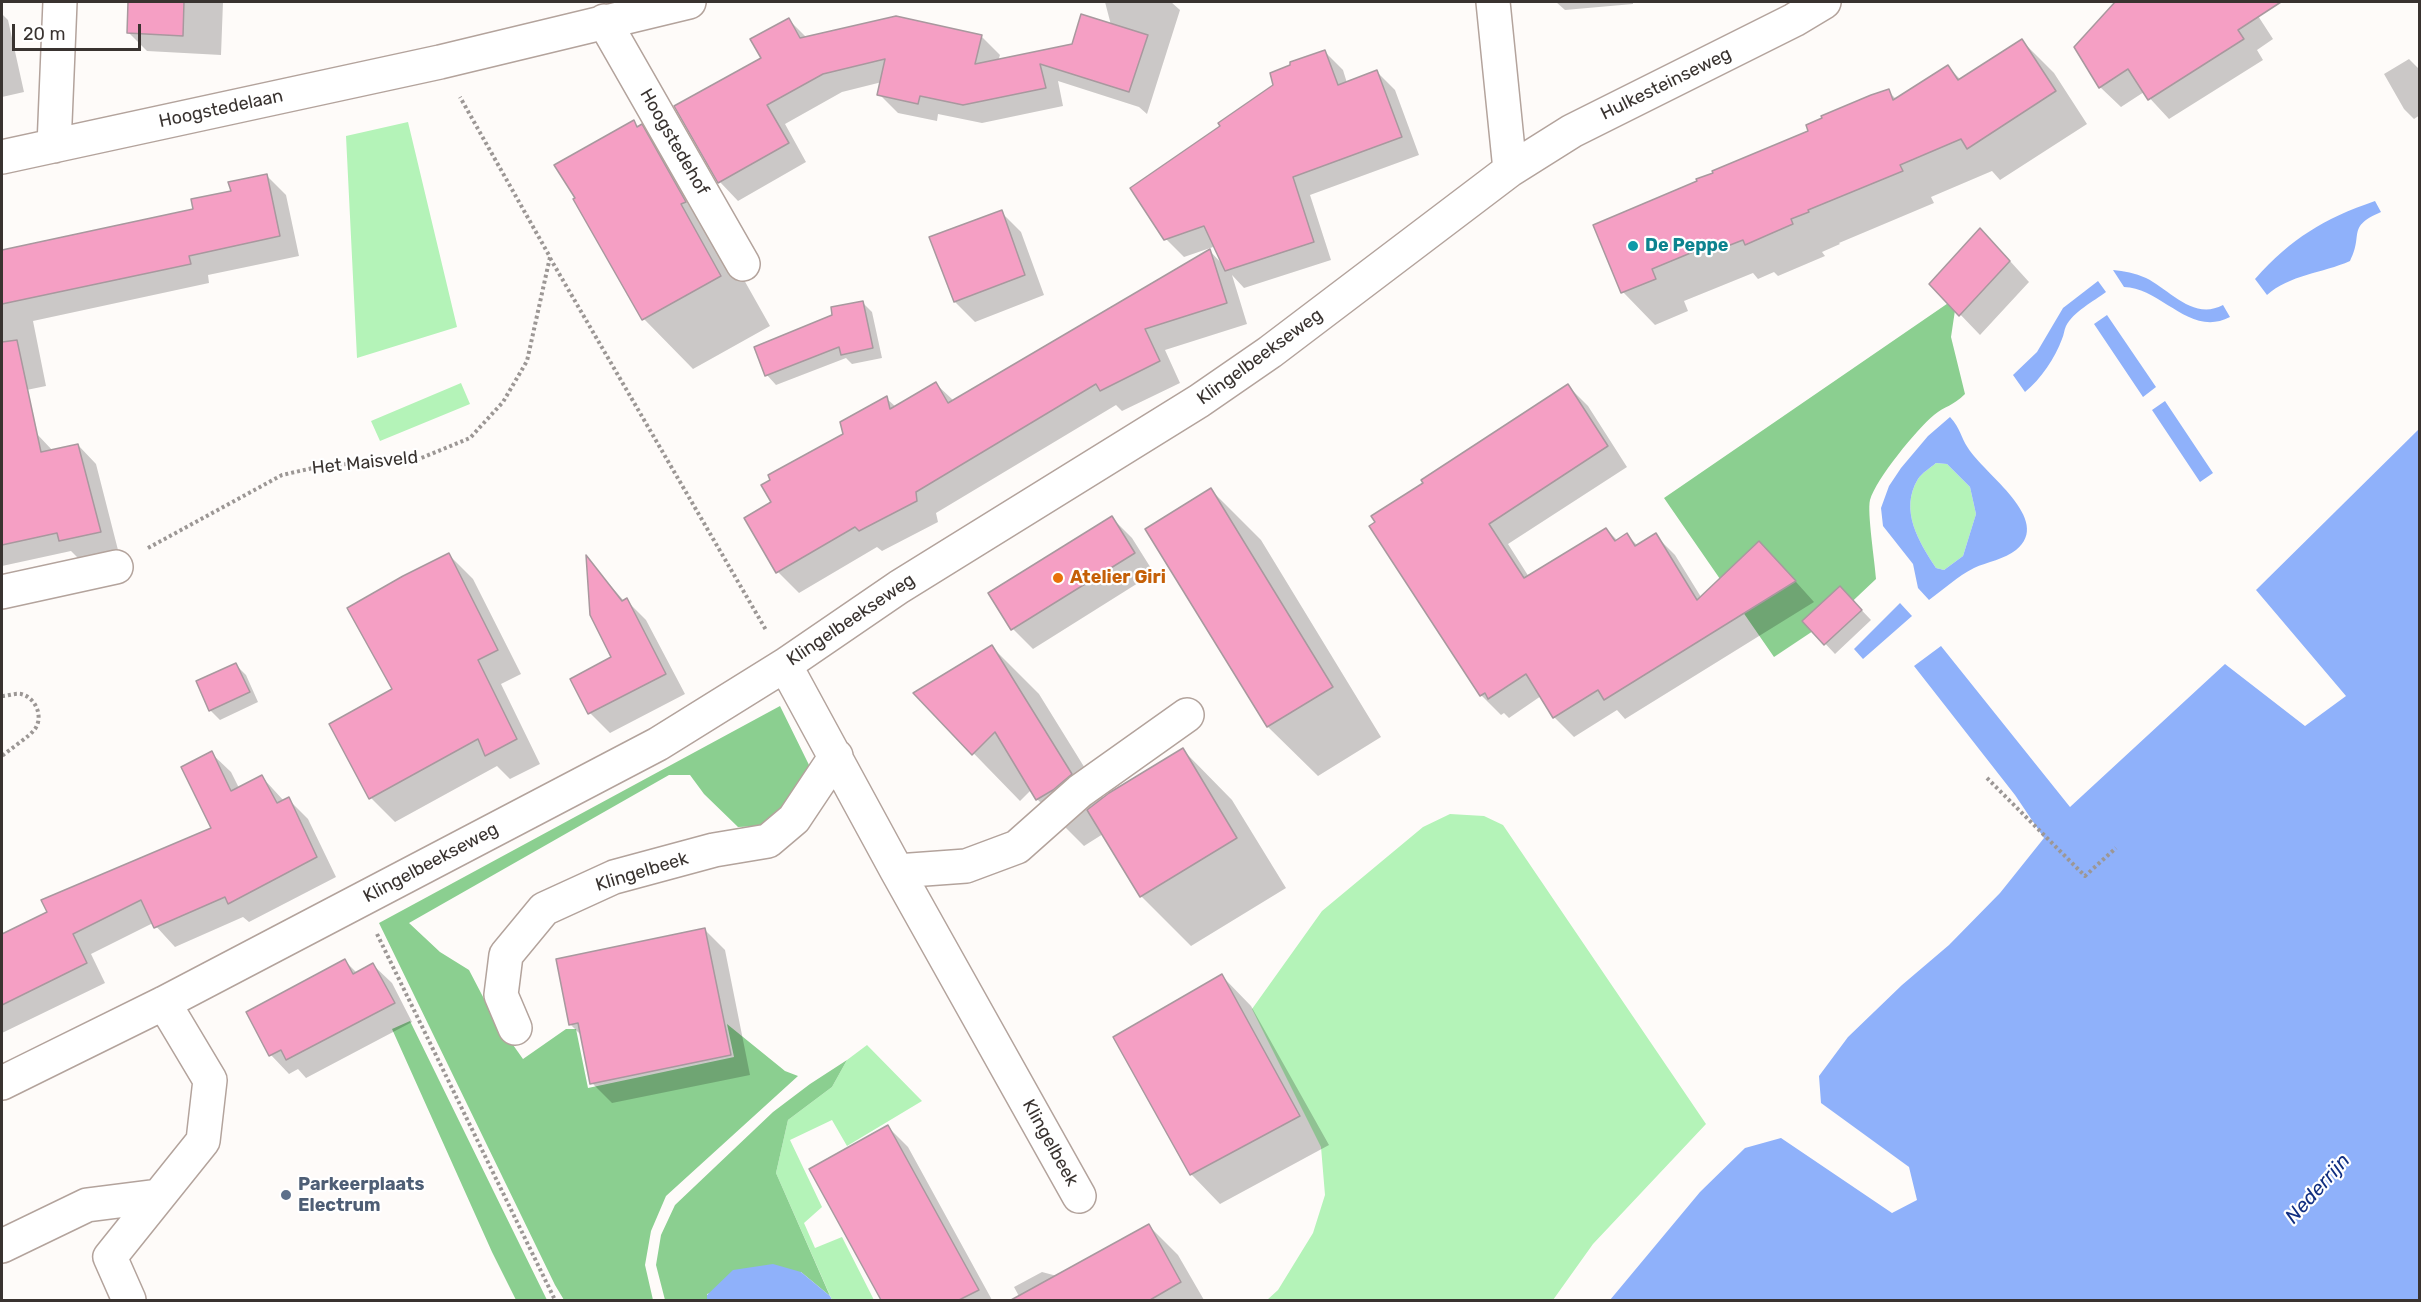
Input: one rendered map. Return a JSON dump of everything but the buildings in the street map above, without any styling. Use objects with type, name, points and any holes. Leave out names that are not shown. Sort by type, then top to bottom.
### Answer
[{"type":"street","points":[[54,146],[60,2]]},
{"type":"street","points":[[440,62],[689,2]]},
{"type":"street","points":[[1493,2],[1510,170]]},
{"type":"street","name":"Hulkesteinseweg","points":[[1510,170],[1572,131],[1764,36],[1824,2]]},
{"type":"street","name":"Hoogstedehof","points":[[604,21],[743,264]]},
{"type":"street","name":"Hoogstedelaan","points":[[2,157],[440,62]]},
{"type":"street","name":"Klingelbeekseweg","points":[[2,1083],[164,1003],[658,744],[785,664],[899,587],[1208,395],[1270,352],[1510,170]]},
{"type":"street","points":[[2,592],[116,567]]},
{"type":"street","name":"Klingelbeek","points":[[785,664],[897,871],[1079,1196]]},
{"type":"street","points":[[897,871],[966,866],[1017,847],[1080,791],[1187,715]]},
{"type":"street","name":"Klingelbeek","points":[[515,1028],[501,995],[506,955],[544,909],[614,877],[714,850],[768,841],[794,819],[836,756]]},
{"type":"street","points":[[129,1300],[110,1257],[202,1141],[210,1080],[164,1003]]},
{"type":"street","points":[[2,1246],[87,1204],[158,1196]]},
{"type":"path","points":[[440,62],[785,664]]},
{"type":"path","name":"Het Maisveld","points":[[116,567],[282,475],[326,465],[414,461],[470,438],[503,402],[527,361],[550,257]]},
{"type":"path","points":[[2,696],[21,694],[32,700],[38,708],[39,717],[35,728],[2,756]]},
{"type":"path","points":[[1987,778],[2085,876],[2116,848]]},
{"type":"path","points":[[360,900],[555,1300]]},
{"type":"green space","points":[[408,122],[457,327],[357,358],[346,136]]},
{"type":"green space","points":[[1957,297],[1951,337],[1965,394],[1934,415],[1918,431],[1888,468],[1874,491],[1869,506],[1876,579],[1840,613],[1774,657],[1664,498]]},
{"type":"green space","points":[[461,383],[470,404],[380,441],[371,421]]},
{"type":"green space","points":[[1936,463],[1947,464],[1970,487],[1976,514],[1963,556],[1944,570],[1936,568],[1918,537],[1910,502],[1918,479]]},
{"type":"green space","points":[[780,706],[810,767],[790,807],[763,826],[738,827],[704,794],[690,775],[669,775],[409,923],[440,952],[469,970],[494,1018],[523,1059],[566,1029],[576,1029],[588,1088],[734,1057],[727,1024],[785,1071],[798,1076],[666,1196],[651,1231],[645,1265],[653,1300],[564,1300],[379,923]]},
{"type":"green space","points":[[1450,814],[1484,816],[1503,825],[1706,1124],[1593,1244],[1553,1300],[1267,1300],[1278,1290],[1313,1233],[1325,1195],[1321,1147],[1252,1009],[1322,911],[1423,827]]},
{"type":"green space","points":[[410,1021],[547,1300],[516,1300],[492,1252],[392,1029]]},
{"type":"green space","points":[[867,1045],[922,1101],[847,1146],[832,1120],[790,1140],[822,1207],[804,1223],[815,1248],[842,1237],[874,1300],[832,1300],[776,1173],[788,1120],[832,1087],[847,1060]]},
{"type":"green space","points":[[847,1060],[832,1087],[788,1120],[776,1173],[830,1296],[801,1272],[707,1294],[707,1300],[665,1300],[656,1265],[661,1235],[675,1205],[773,1112]]},
{"type":"water","points":[[2375,201],[2381,212],[2363,222],[2350,261],[2285,283],[2267,295],[2255,279],[2282,252],[2309,231]]},
{"type":"water","points":[[2113,270],[2130,272],[2146,278],[2192,306],[2212,309],[2223,305],[2230,317],[2216,322],[2189,317],[2138,289],[2124,287]]},
{"type":"water","points":[[2098,281],[2106,292],[2069,321],[2051,361],[2037,381],[2025,392],[2013,375],[2037,352],[2063,308]]},
{"type":"water","points":[[2107,315],[2156,387],[2143,397],[2094,324]]},
{"type":"water","points":[[2165,401],[2213,473],[2200,482],[2152,410]]},
{"type":"water","points":[[1950,417],[1976,459],[2022,511],[2027,525],[2026,538],[2016,550],[2007,556],[1968,571],[1929,600],[1918,588],[1913,564],[1883,526],[1881,508],[1889,486],[1928,436]],"holes":[[[1936,463],[1947,464],[1970,487],[1976,514],[1963,556],[1944,570],[1936,568],[1923,547],[1914,525],[1910,502],[1918,479]]]},
{"type":"water","name":"Nederrijn","points":[[2419,429],[2419,1300],[1610,1300],[1700,1192],[1745,1148],[1781,1138],[1892,1213],[1917,1200],[1909,1167],[1821,1103],[1819,1076],[1848,1037],[1902,985],[1949,945],[2000,893],[2044,838],[2015,795],[1914,666],[1941,646],[2070,807],[2225,664],[2305,726],[2346,696],[2256,590]]},
{"type":"water","points":[[1900,603],[1912,616],[1863,659],[1854,649]]},
{"type":"water","points":[[773,1264],[801,1272],[832,1300],[707,1300],[707,1295],[733,1270]]},
{"type":"place","name":"De Peppe","points":[[1633,246]]},
{"type":"place","name":"Atelier Giri","points":[[1058,578]]},
{"type":"place","name":"Parkeerplaats Electrum","points":[[286,1195]]}]
